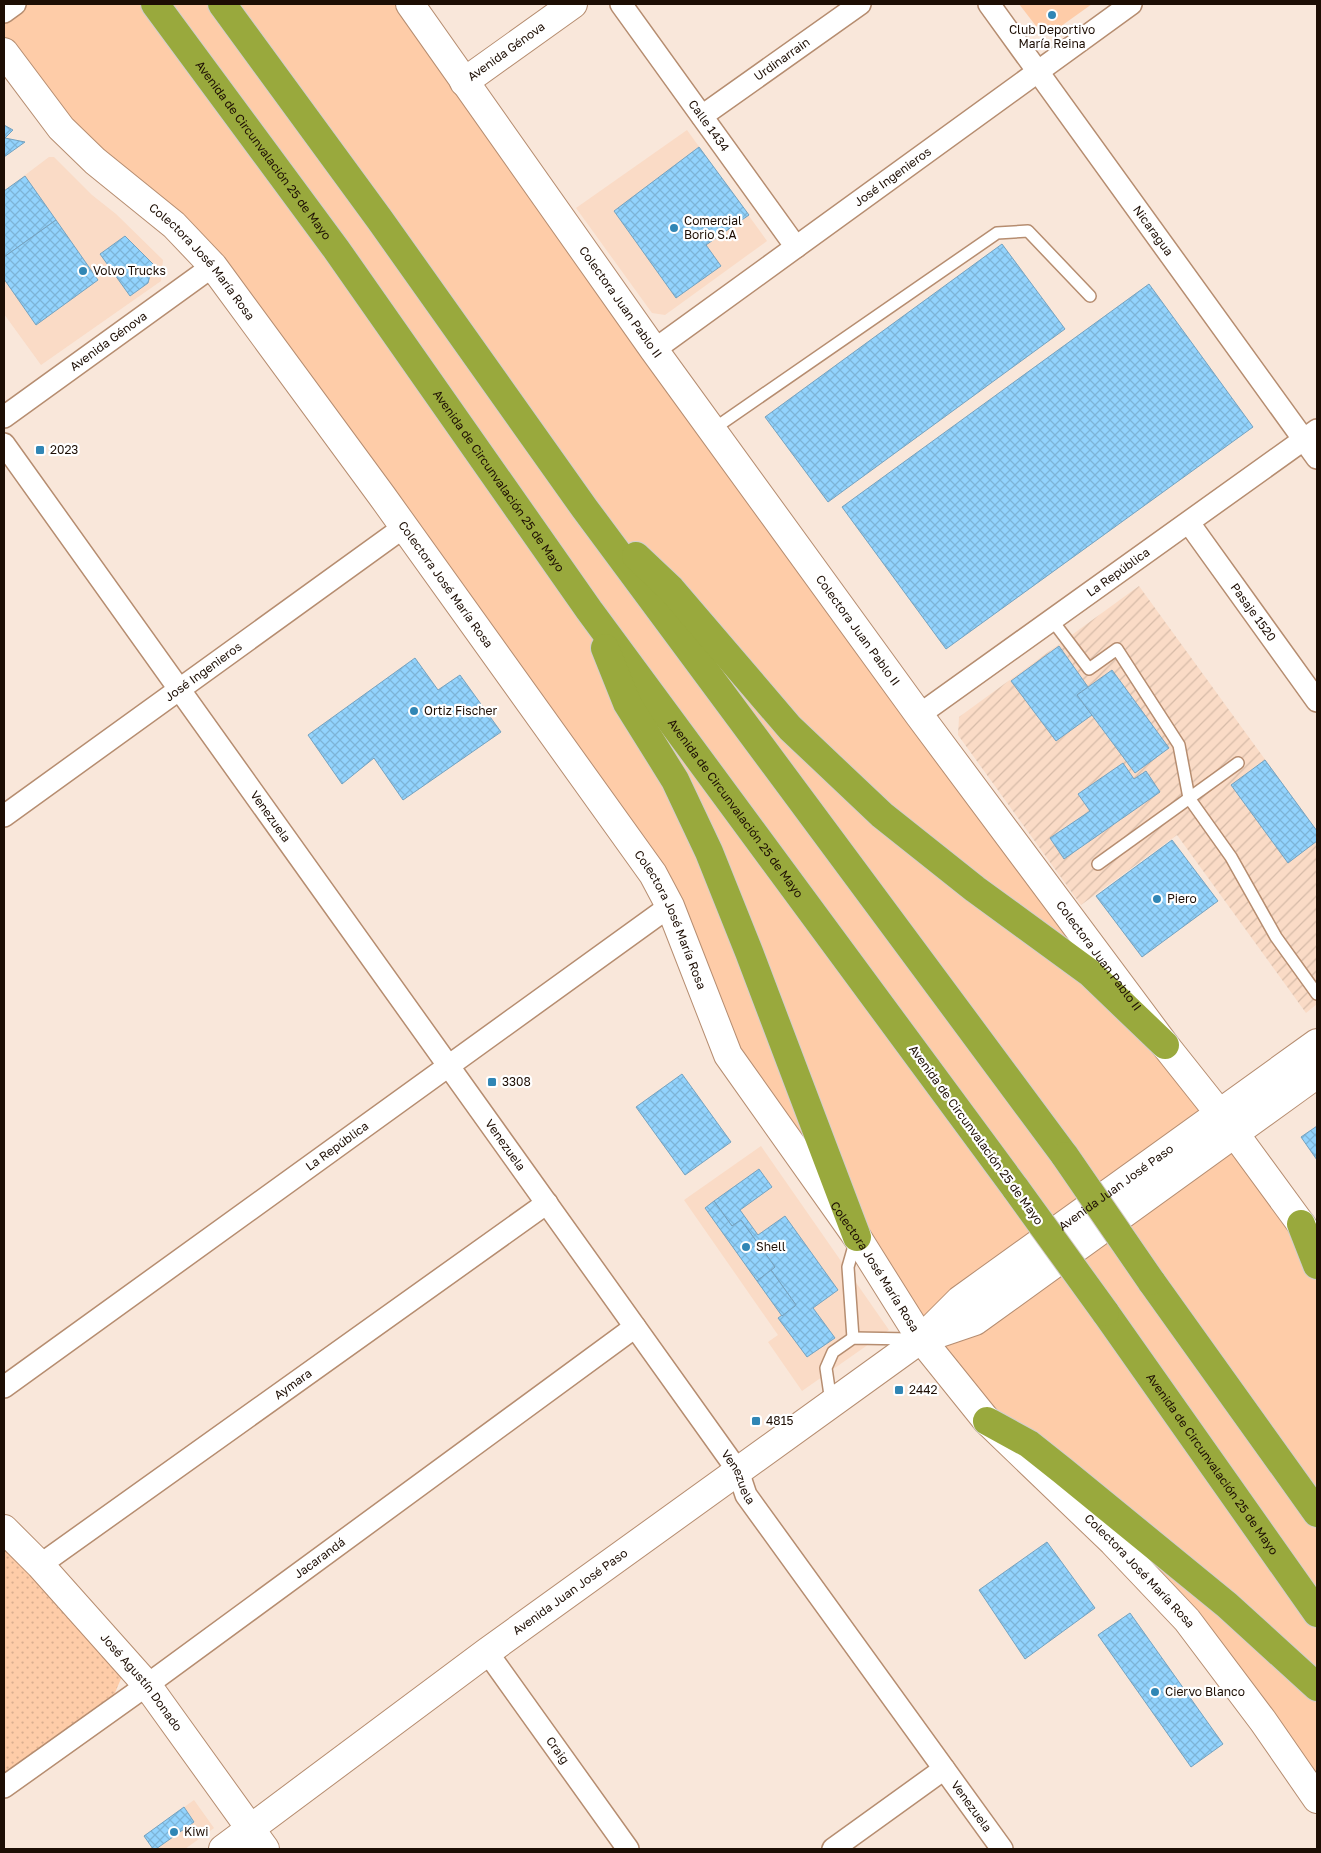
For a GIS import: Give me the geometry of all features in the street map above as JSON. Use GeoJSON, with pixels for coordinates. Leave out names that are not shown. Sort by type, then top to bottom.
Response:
{"type":"FeatureCollection","features":[{"type":"Feature","properties":{"kind":"highway","name":"Avenida de Circunvalación 25 de Mayo"},"geometry":{"type":"LineString","coordinates":[[155,4],[336,249],[589,610],[1105,1312],[1317,1613]]}},
{"type":"Feature","properties":{"kind":"highway"},"geometry":{"type":"LineString","coordinates":[[222,4],[391,236],[585,509],[1065,1156],[1317,1512]]}},
{"type":"Feature","properties":{"kind":"highway"},"geometry":{"type":"LineString","coordinates":[[585,509],[671,589],[790,728],[882,814],[975,890],[1090,973],[1165,1045]]}},
{"type":"Feature","properties":{"kind":"highway"},"geometry":{"type":"LineString","coordinates":[[589,610],[627,703],[675,780],[709,852],[857,1237]]}},
{"type":"Feature","properties":{"kind":"highway"},"geometry":{"type":"LineString","coordinates":[[1301,1224],[1317,1265]]}},
{"type":"Feature","properties":{"kind":"highway"},"geometry":{"type":"LineString","coordinates":[[987,1421],[1036,1450],[1227,1605],[1317,1687]]}},
{"type":"Feature","properties":{"kind":"main road","name":"Colectora Juan Pablo II"},"geometry":{"type":"LineString","coordinates":[[410,4],[654,350],[919,715],[1165,1045],[1227,1123],[1301,1224],[1317,1250]]}},
{"type":"Feature","properties":{"kind":"main road","name":"Avenida Génova"},"geometry":{"type":"LineString","coordinates":[[464,82],[573,4]]}},
{"type":"Feature","properties":{"kind":"main road","name":"Colectora José María Rosa"},"geometry":{"type":"LineString","coordinates":[[4,52],[61,128],[95,161],[174,225],[213,266],[404,527],[653,874],[670,906],[728,1055],[857,1237],[921,1339],[987,1421],[1112,1542],[1186,1620],[1263,1721],[1317,1798]]}},
{"type":"Feature","properties":{"kind":"main road","name":"Avenida Juan José Paso"},"geometry":{"type":"LineString","coordinates":[[223,1849],[258,1840],[487,1652],[921,1339],[975,1321],[1227,1123],[1317,1043]]}},
{"type":"Feature","properties":{"kind":"main road","name":"Avenida Juan José Paso"},"geometry":{"type":"LineString","coordinates":[[1227,1123],[1317,1074]]}},
{"type":"Feature","properties":{"kind":"main road","name":"José Agustín Donado"},"geometry":{"type":"LineString","coordinates":[[4,1529],[40,1565],[147,1685],[258,1840]]}},
{"type":"Feature","properties":{"kind":"street"},"geometry":{"type":"LineString","coordinates":[[4,12],[15,4]]}},
{"type":"Feature","properties":{"kind":"street","name":"Calle 1434"},"geometry":{"type":"LineString","coordinates":[[621,4],[796,247]]}},
{"type":"Feature","properties":{"kind":"street","name":"Urdinarrain"},"geometry":{"type":"LineString","coordinates":[[702,116],[860,4]]}},
{"type":"Feature","properties":{"kind":"street","name":"Nicaragua"},"geometry":{"type":"LineString","coordinates":[[988,4],[1311,435],[1317,458]]}},
{"type":"Feature","properties":{"kind":"street","name":"José Ingenieros"},"geometry":{"type":"LineString","coordinates":[[654,350],[1132,4]]}},
{"type":"Feature","properties":{"kind":"street","name":"Avenida Génova"},"geometry":{"type":"LineString","coordinates":[[4,418],[213,266]]}},
{"type":"Feature","properties":{"kind":"street","name":"La República"},"geometry":{"type":"LineString","coordinates":[[919,715],[1311,435]]}},
{"type":"Feature","properties":{"kind":"street","name":"Venezuela"},"geometry":{"type":"LineString","coordinates":[[4,444],[636,1327],[738,1471],[746,1495],[1002,1849]]}},
{"type":"Feature","properties":{"kind":"street","name":"Pasaje 1520"},"geometry":{"type":"LineString","coordinates":[[1189,523],[1317,701]]}},
{"type":"Feature","properties":{"kind":"street","name":"José Ingenieros"},"geometry":{"type":"LineString","coordinates":[[4,816],[404,527]]}},
{"type":"Feature","properties":{"kind":"street","name":"La República"},"geometry":{"type":"LineString","coordinates":[[4,1387],[670,906]]}},
{"type":"Feature","properties":{"kind":"street","name":"Aymara"},"geometry":{"type":"LineString","coordinates":[[40,1565],[547,1203]]}},
{"type":"Feature","properties":{"kind":"street","name":"Jacarandá"},"geometry":{"type":"LineString","coordinates":[[4,1787],[147,1685],[636,1327]]}},
{"type":"Feature","properties":{"kind":"street","name":"Craig"},"geometry":{"type":"LineString","coordinates":[[487,1652],[628,1849]]}},
{"type":"Feature","properties":{"kind":"street"},"geometry":{"type":"LineString","coordinates":[[833,1849],[944,1769]]}},
{"type":"Feature","properties":{"kind":"lane"},"geometry":{"type":"LineString","coordinates":[[712,430],[997,233],[1028,231],[1090,296]]}},
{"type":"Feature","properties":{"kind":"lane"},"geometry":{"type":"LineString","coordinates":[[1052,620],[1089,669],[1117,650],[1179,745],[1189,798],[1231,858],[1276,937],[1317,994]]}},
{"type":"Feature","properties":{"kind":"lane"},"geometry":{"type":"LineString","coordinates":[[1098,864],[1238,763]]}},
{"type":"Feature","properties":{"kind":"lane"},"geometry":{"type":"LineString","coordinates":[[853,1338],[848,1268],[857,1237]]}},
{"type":"Feature","properties":{"kind":"lane"},"geometry":{"type":"LineString","coordinates":[[832,1403],[826,1368],[833,1352],[853,1338],[921,1339]]}},
{"type":"Feature","properties":{"kind":"shaded area"},"geometry":{"type":"Polygon","coordinates":[[[4,4],[410,4],[1317,1250],[1317,1799],[1263,1721],[987,1421],[728,1055],[670,906],[213,266],[4,52],[4,4]]]}},
{"type":"Feature","properties":{"kind":"shaded area","name":"Club Deportivo María Reina"},"geometry":{"type":"Polygon","coordinates":[[[1019,4],[1092,4],[1057,29],[1036,26],[1019,4]]]}},
{"type":"Feature","properties":{"kind":"shaded area","name":"Comercial Borio S.A"},"geometry":{"type":"Polygon","coordinates":[[[687,130],[767,241],[665,315],[652,313],[576,208],[687,130]]]}},
{"type":"Feature","properties":{"kind":"shaded area","name":"Volvo Trucks"},"geometry":{"type":"Polygon","coordinates":[[[49,157],[54,157],[92,195],[116,214],[163,260],[161,281],[41,365],[4,314],[4,191],[49,157]]]}},
{"type":"Feature","properties":{"kind":"shaded area"},"geometry":{"type":"Polygon","coordinates":[[[1139,586],[1317,831],[1317,1004],[1306,1013],[1177,835],[1081,905],[958,735],[959,717],[1139,586]]]}},
{"type":"Feature","properties":{"kind":"shaded area","name":"Shell"},"geometry":{"type":"Polygon","coordinates":[[[761,1146],[889,1330],[802,1391],[768,1342],[778,1335],[684,1200],[761,1146]]]}},
{"type":"Feature","properties":{"kind":"shaded area"},"geometry":{"type":"Polygon","coordinates":[[[4,1543],[123,1674],[111,1702],[4,1780],[4,1543]]]}},
{"type":"Feature","properties":{"kind":"shaded area"},"geometry":{"type":"Polygon","coordinates":[[[194,1800],[214,1828],[185,1849],[153,1849],[144,1836],[194,1800]]]}},
{"type":"Feature","properties":{"kind":"building"},"geometry":{"type":"Polygon","coordinates":[[[4,125],[13,130],[5,138],[25,142],[4,157],[4,125]]]}},
{"type":"Feature","properties":{"kind":"building"},"geometry":{"type":"Polygon","coordinates":[[[699,147],[749,215],[706,245],[721,266],[676,298],[614,211],[699,147]]]}},
{"type":"Feature","properties":{"kind":"building"},"geometry":{"type":"Polygon","coordinates":[[[25,176],[56,220],[4,257],[4,191],[25,176]]]}},
{"type":"Feature","properties":{"kind":"building"},"geometry":{"type":"Polygon","coordinates":[[[56,220],[98,280],[36,325],[4,279],[4,257],[56,220]]]}},
{"type":"Feature","properties":{"kind":"building"},"geometry":{"type":"Polygon","coordinates":[[[125,236],[153,264],[148,283],[130,296],[100,254],[125,236]]]}},
{"type":"Feature","properties":{"kind":"building"},"geometry":{"type":"Polygon","coordinates":[[[1002,244],[1065,329],[828,502],[765,417],[1002,244]]]}},
{"type":"Feature","properties":{"kind":"building"},"geometry":{"type":"Polygon","coordinates":[[[1149,284],[1253,427],[946,649],[842,507],[1149,284]]]}},
{"type":"Feature","properties":{"kind":"building"},"geometry":{"type":"Polygon","coordinates":[[[1059,646],[1088,687],[1077,695],[1092,715],[1056,741],[1011,681],[1059,646]]]}},
{"type":"Feature","properties":{"kind":"building","name":"Ortiz Fischer"},"geometry":{"type":"Polygon","coordinates":[[[415,658],[438,690],[460,675],[501,732],[403,800],[374,758],[342,784],[308,735],[415,658]]]}},
{"type":"Feature","properties":{"kind":"building"},"geometry":{"type":"Polygon","coordinates":[[[1112,670],[1169,748],[1135,773],[1077,695],[1112,670]]]}},
{"type":"Feature","properties":{"kind":"building"},"geometry":{"type":"Polygon","coordinates":[[[1265,760],[1317,831],[1317,841],[1288,863],[1231,785],[1265,760]]]}},
{"type":"Feature","properties":{"kind":"building"},"geometry":{"type":"Polygon","coordinates":[[[1123,763],[1134,779],[1146,771],[1160,792],[1064,859],[1050,838],[1090,811],[1078,794],[1123,763]]]}},
{"type":"Feature","properties":{"kind":"building","name":"Piero"},"geometry":{"type":"Polygon","coordinates":[[[1172,840],[1218,901],[1142,957],[1096,896],[1172,840]]]}},
{"type":"Feature","properties":{"kind":"building"},"geometry":{"type":"Polygon","coordinates":[[[682,1074],[731,1142],[685,1175],[636,1107],[682,1074]]]}},
{"type":"Feature","properties":{"kind":"building"},"geometry":{"type":"Polygon","coordinates":[[[1317,1126],[1317,1160],[1301,1137],[1317,1126]]]}},
{"type":"Feature","properties":{"kind":"building"},"geometry":{"type":"Polygon","coordinates":[[[759,1169],[772,1187],[740,1210],[758,1235],[785,1216],[838,1290],[813,1308],[835,1338],[807,1357],[778,1318],[796,1305],[771,1270],[775,1267],[741,1220],[732,1226],[714,1201],[759,1169]]]}},
{"type":"Feature","properties":{"kind":"building","name":"Shell"},"geometry":{"type":"Polygon","coordinates":[[[714,1201],[732,1226],[741,1220],[775,1267],[757,1281],[705,1208],[714,1201]]]}},
{"type":"Feature","properties":{"kind":"building","name":"Shell"},"geometry":{"type":"Polygon","coordinates":[[[771,1270],[796,1305],[782,1316],[757,1281],[771,1270]]]}},
{"type":"Feature","properties":{"kind":"building"},"geometry":{"type":"Polygon","coordinates":[[[1047,1542],[1095,1608],[1025,1659],[979,1590],[1047,1542]]]}},
{"type":"Feature","properties":{"kind":"building"},"geometry":{"type":"Polygon","coordinates":[[[1130,1613],[1223,1744],[1191,1767],[1098,1635],[1130,1613]]]}},
{"type":"Feature","properties":{"kind":"building"},"geometry":{"type":"Polygon","coordinates":[[[184,1807],[194,1822],[156,1849],[153,1849],[144,1836],[184,1807]]]}},
{"type":"Feature","properties":{"kind":"place","name":"Club Deportivo María Reina"},"geometry":{"type":"Point","coordinates":[1052,15]}},
{"type":"Feature","properties":{"kind":"place","name":"Comercial Borio S.A"},"geometry":{"type":"Point","coordinates":[674,228]}},
{"type":"Feature","properties":{"kind":"place","name":"Volvo Trucks"},"geometry":{"type":"Point","coordinates":[83,271]}},
{"type":"Feature","properties":{"kind":"place","name":"2023"},"geometry":{"type":"Point","coordinates":[40,450]}},
{"type":"Feature","properties":{"kind":"place","name":"Ortiz Fischer"},"geometry":{"type":"Point","coordinates":[414,711]}},
{"type":"Feature","properties":{"kind":"place","name":"Piero"},"geometry":{"type":"Point","coordinates":[1157,899]}},
{"type":"Feature","properties":{"kind":"place","name":"3308"},"geometry":{"type":"Point","coordinates":[492,1082]}},
{"type":"Feature","properties":{"kind":"place","name":"Shell"},"geometry":{"type":"Point","coordinates":[746,1247]}},
{"type":"Feature","properties":{"kind":"place","name":"2442"},"geometry":{"type":"Point","coordinates":[899,1390]}},
{"type":"Feature","properties":{"kind":"place","name":"4815"},"geometry":{"type":"Point","coordinates":[756,1421]}},
{"type":"Feature","properties":{"kind":"place","name":"Ciervo Blanco"},"geometry":{"type":"Point","coordinates":[1155,1692]}},
{"type":"Feature","properties":{"kind":"place","name":"Kiwi"},"geometry":{"type":"Point","coordinates":[174,1832]}}]}
